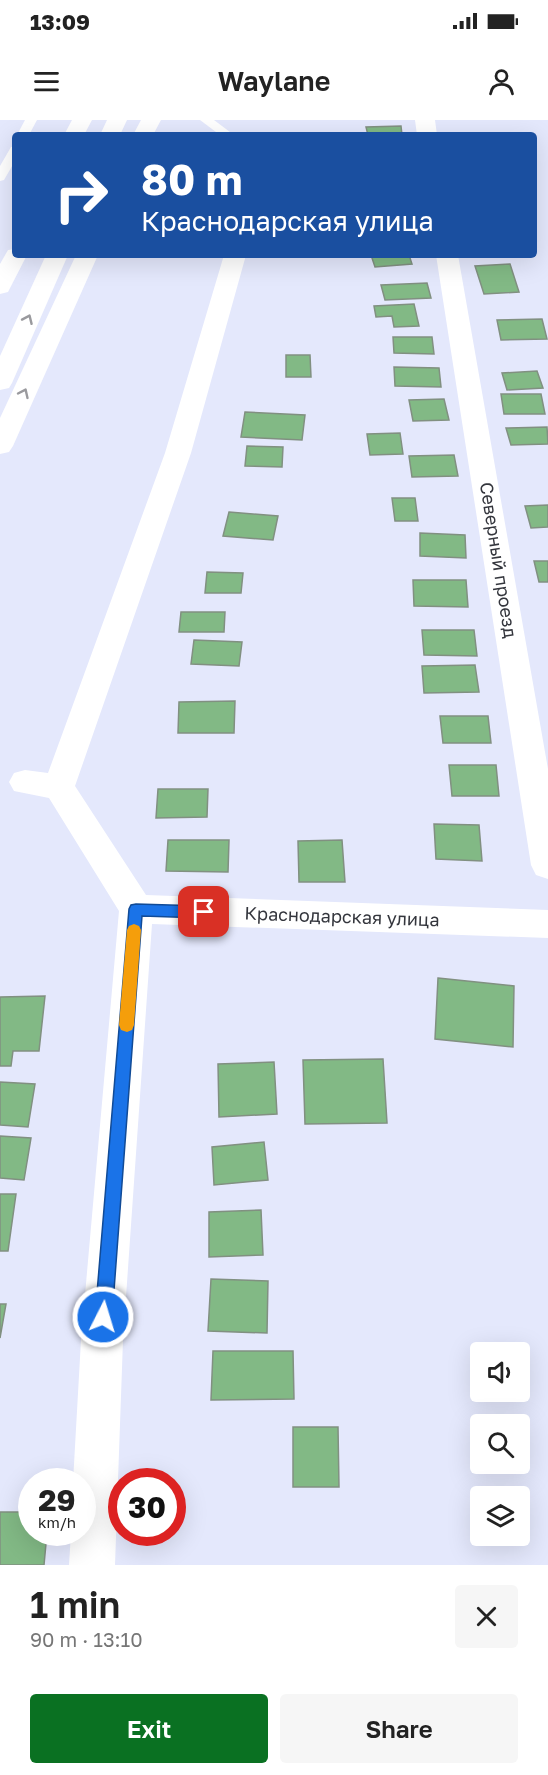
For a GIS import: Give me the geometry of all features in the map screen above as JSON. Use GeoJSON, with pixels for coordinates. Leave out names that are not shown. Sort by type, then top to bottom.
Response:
{"type":"FeatureCollection","features":[{"type":"Feature","properties":{"kind":"main road"},"geometry":{"type":"LineString","coordinates":[[0,287],[14,258]]}},
{"type":"Feature","properties":{"kind":"main road"},"geometry":{"type":"LineString","coordinates":[[0,383],[56,258]]}},
{"type":"Feature","properties":{"kind":"main road"},"geometry":{"type":"LineString","coordinates":[[0,446],[86,258]]}},
{"type":"Feature","properties":{"kind":"main road"},"geometry":{"type":"LineString","coordinates":[[59,787],[178,453],[234,258]]}},
{"type":"Feature","properties":{"kind":"main road","name":"Северный проезд"},"geometry":{"type":"LineString","coordinates":[[447,258],[548,865]]}},
{"type":"Feature","properties":{"kind":"main road"},"geometry":{"type":"LineString","coordinates":[[25,782],[59,787],[136,909],[102,1340],[92,1565]]}},
{"type":"Feature","properties":{"kind":"main road","name":"Краснодарская улица"},"geometry":{"type":"LineString","coordinates":[[136,909],[548,924]]}},
{"type":"Feature","properties":{"kind":"lane"},"geometry":{"type":"LineString","coordinates":[[206,120],[224,132]]}},
{"type":"Feature","properties":{"kind":"lane"},"geometry":{"type":"LineString","coordinates":[[0,177],[12,155]]}},
{"type":"Feature","properties":{"kind":"building"},"geometry":{"type":"Polygon","coordinates":[[[401,126],[402,132],[367,132],[366,127],[401,126]]]}},
{"type":"Feature","properties":{"kind":"building"},"geometry":{"type":"Polygon","coordinates":[[[372,258],[410,258],[412,264],[375,267],[372,258]]]}},
{"type":"Feature","properties":{"kind":"building"},"geometry":{"type":"Polygon","coordinates":[[[510,264],[519,292],[484,294],[475,266],[510,264]]]}},
{"type":"Feature","properties":{"kind":"building"},"geometry":{"type":"Polygon","coordinates":[[[427,283],[431,298],[385,300],[381,285],[427,283]]]}},
{"type":"Feature","properties":{"kind":"building"},"geometry":{"type":"Polygon","coordinates":[[[414,304],[419,326],[394,327],[392,316],[376,317],[374,306],[414,304]]]}},
{"type":"Feature","properties":{"kind":"building"},"geometry":{"type":"Polygon","coordinates":[[[542,319],[547,339],[501,340],[497,320],[542,319]]]}},
{"type":"Feature","properties":{"kind":"building"},"geometry":{"type":"Polygon","coordinates":[[[393,337],[432,337],[434,354],[394,353],[393,337]]]}},
{"type":"Feature","properties":{"kind":"building"},"geometry":{"type":"Polygon","coordinates":[[[286,355],[310,355],[311,377],[286,377],[286,355]]]}},
{"type":"Feature","properties":{"kind":"building"},"geometry":{"type":"Polygon","coordinates":[[[394,367],[439,368],[441,387],[395,386],[394,367]]]}},
{"type":"Feature","properties":{"kind":"building"},"geometry":{"type":"Polygon","coordinates":[[[537,371],[543,388],[507,390],[502,373],[537,371]]]}},
{"type":"Feature","properties":{"kind":"building"},"geometry":{"type":"Polygon","coordinates":[[[501,394],[541,394],[545,414],[504,414],[501,394]]]}},
{"type":"Feature","properties":{"kind":"building"},"geometry":{"type":"Polygon","coordinates":[[[444,399],[449,420],[413,421],[409,400],[444,399]]]}},
{"type":"Feature","properties":{"kind":"building"},"geometry":{"type":"Polygon","coordinates":[[[245,412],[305,415],[302,440],[241,437],[245,412]]]}},
{"type":"Feature","properties":{"kind":"building"},"geometry":{"type":"Polygon","coordinates":[[[547,427],[548,444],[511,445],[506,428],[547,427]]]}},
{"type":"Feature","properties":{"kind":"building"},"geometry":{"type":"Polygon","coordinates":[[[400,433],[403,454],[370,455],[367,434],[400,433]]]}},
{"type":"Feature","properties":{"kind":"building"},"geometry":{"type":"Polygon","coordinates":[[[247,446],[283,447],[282,467],[245,466],[247,446]]]}},
{"type":"Feature","properties":{"kind":"building"},"geometry":{"type":"Polygon","coordinates":[[[454,455],[458,476],[412,477],[409,456],[454,455]]]}},
{"type":"Feature","properties":{"kind":"building"},"geometry":{"type":"Polygon","coordinates":[[[392,498],[415,498],[418,521],[395,521],[392,498]]]}},
{"type":"Feature","properties":{"kind":"building"},"geometry":{"type":"Polygon","coordinates":[[[548,505],[548,527],[531,528],[525,506],[548,505]]]}},
{"type":"Feature","properties":{"kind":"building"},"geometry":{"type":"Polygon","coordinates":[[[229,512],[278,516],[273,540],[223,536],[229,512]]]}},
{"type":"Feature","properties":{"kind":"building"},"geometry":{"type":"Polygon","coordinates":[[[420,533],[465,535],[466,558],[420,556],[420,533]]]}},
{"type":"Feature","properties":{"kind":"building"},"geometry":{"type":"Polygon","coordinates":[[[534,561],[548,561],[548,582],[539,582],[534,561]]]}},
{"type":"Feature","properties":{"kind":"building"},"geometry":{"type":"Polygon","coordinates":[[[207,572],[243,573],[241,593],[205,593],[207,572]]]}},
{"type":"Feature","properties":{"kind":"building"},"geometry":{"type":"Polygon","coordinates":[[[413,580],[466,580],[468,607],[414,606],[413,580]]]}},
{"type":"Feature","properties":{"kind":"building"},"geometry":{"type":"Polygon","coordinates":[[[181,612],[225,612],[224,632],[179,632],[181,612]]]}},
{"type":"Feature","properties":{"kind":"building"},"geometry":{"type":"Polygon","coordinates":[[[422,630],[474,630],[477,656],[424,655],[422,630]]]}},
{"type":"Feature","properties":{"kind":"building"},"geometry":{"type":"Polygon","coordinates":[[[194,640],[242,642],[239,666],[191,664],[194,640]]]}},
{"type":"Feature","properties":{"kind":"building"},"geometry":{"type":"Polygon","coordinates":[[[475,665],[479,692],[424,693],[422,666],[475,665]]]}},
{"type":"Feature","properties":{"kind":"building"},"geometry":{"type":"Polygon","coordinates":[[[235,701],[234,733],[178,733],[179,702],[235,701]]]}},
{"type":"Feature","properties":{"kind":"building"},"geometry":{"type":"Polygon","coordinates":[[[440,716],[488,716],[491,743],[443,743],[440,716]]]}},
{"type":"Feature","properties":{"kind":"building"},"geometry":{"type":"Polygon","coordinates":[[[449,765],[496,765],[499,796],[452,796],[449,765]]]}},
{"type":"Feature","properties":{"kind":"building"},"geometry":{"type":"Polygon","coordinates":[[[158,789],[208,789],[207,817],[156,818],[158,789]]]}},
{"type":"Feature","properties":{"kind":"building"},"geometry":{"type":"Polygon","coordinates":[[[434,824],[479,825],[482,861],[436,859],[434,824]]]}},
{"type":"Feature","properties":{"kind":"building"},"geometry":{"type":"Polygon","coordinates":[[[168,840],[229,840],[228,872],[166,871],[168,840]]]}},
{"type":"Feature","properties":{"kind":"building"},"geometry":{"type":"Polygon","coordinates":[[[342,840],[345,882],[299,882],[298,841],[342,840]]]}},
{"type":"Feature","properties":{"kind":"building"},"geometry":{"type":"Polygon","coordinates":[[[438,978],[514,986],[513,1047],[435,1039],[438,978]]]}},
{"type":"Feature","properties":{"kind":"building"},"geometry":{"type":"Polygon","coordinates":[[[45,996],[39,1051],[13,1051],[11,1066],[0,1066],[0,997],[45,996]]]}},
{"type":"Feature","properties":{"kind":"building"},"geometry":{"type":"Polygon","coordinates":[[[383,1059],[387,1123],[305,1124],[303,1060],[383,1059]]]}},
{"type":"Feature","properties":{"kind":"building"},"geometry":{"type":"Polygon","coordinates":[[[274,1062],[277,1114],[219,1117],[218,1064],[274,1062]]]}},
{"type":"Feature","properties":{"kind":"building"},"geometry":{"type":"Polygon","coordinates":[[[0,1082],[35,1084],[28,1127],[0,1125],[0,1082]]]}},
{"type":"Feature","properties":{"kind":"building"},"geometry":{"type":"Polygon","coordinates":[[[0,1136],[31,1138],[24,1180],[0,1178],[0,1136]]]}},
{"type":"Feature","properties":{"kind":"building"},"geometry":{"type":"Polygon","coordinates":[[[264,1142],[268,1180],[214,1185],[212,1147],[264,1142]]]}},
{"type":"Feature","properties":{"kind":"building"},"geometry":{"type":"Polygon","coordinates":[[[0,1194],[16,1194],[8,1251],[0,1251],[0,1194]]]}},
{"type":"Feature","properties":{"kind":"building"},"geometry":{"type":"Polygon","coordinates":[[[261,1210],[263,1255],[209,1257],[209,1212],[261,1210]]]}},
{"type":"Feature","properties":{"kind":"building"},"geometry":{"type":"Polygon","coordinates":[[[211,1279],[268,1281],[267,1333],[208,1331],[211,1279]]]}},
{"type":"Feature","properties":{"kind":"building"},"geometry":{"type":"Polygon","coordinates":[[[0,1304],[6,1304],[0,1338],[0,1304]]]}},
{"type":"Feature","properties":{"kind":"building"},"geometry":{"type":"Polygon","coordinates":[[[213,1351],[293,1351],[294,1399],[211,1400],[213,1351]]]}},
{"type":"Feature","properties":{"kind":"building"},"geometry":{"type":"Polygon","coordinates":[[[293,1427],[338,1427],[339,1487],[293,1487],[293,1427]]]}},
{"type":"Feature","properties":{"kind":"building"},"geometry":{"type":"Polygon","coordinates":[[[0,1512],[18,1512],[18,1546],[46,1546],[44,1565],[0,1565],[0,1512]]]}},
{"type":"Feature","properties":{"kind":"slow traffic"},"geometry":{"type":"LineString","coordinates":[[127,1025],[134,930]]}},
{"type":"Feature","properties":{"kind":"route"},"geometry":{"type":"LineString","coordinates":[[103,1317],[136,909],[204,912]]}}]}
